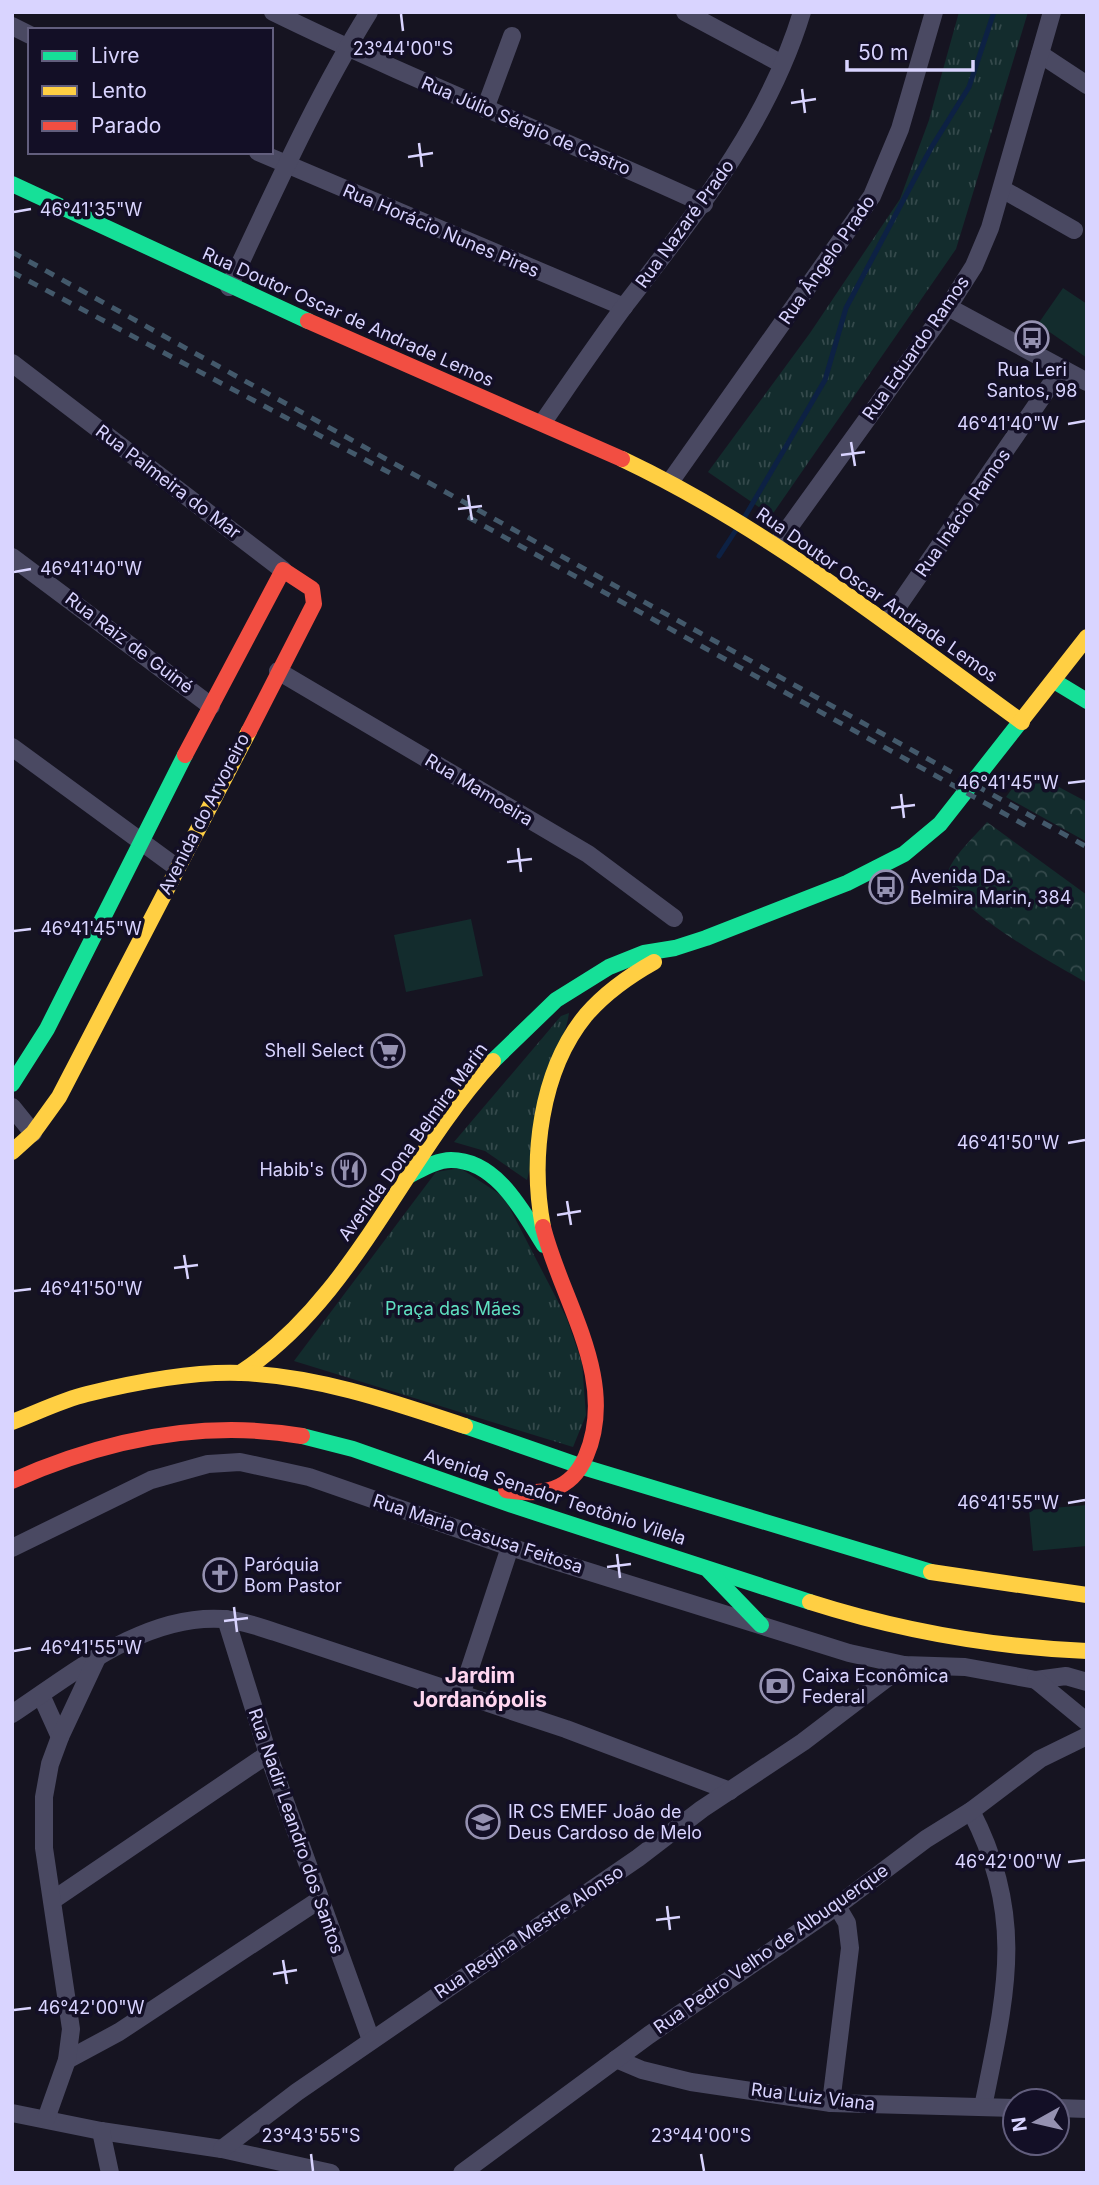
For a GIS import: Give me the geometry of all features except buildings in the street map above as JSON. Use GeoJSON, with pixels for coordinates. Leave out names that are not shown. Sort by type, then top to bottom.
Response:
{"type":"FeatureCollection","features":[{"type":"Feature","properties":{"kind":"main road","name":"Rua Doutor Oscar de Andrade Lemos"},"geometry":{"type":"LineString","coordinates":[[12,184],[229,287],[543,422],[670,482]]}},
{"type":"Feature","properties":{"kind":"main road","name":"Rua Doutor Oscar Andrade Lemos"},"geometry":{"type":"LineString","coordinates":[[670,482],[777,544],[1022,722]]}},
{"type":"Feature","properties":{"kind":"main road","name":"Rua Palmeira do Mar"},"geometry":{"type":"LineString","coordinates":[[283,570],[312,589],[314,604]]}},
{"type":"Feature","properties":{"kind":"main road"},"geometry":{"type":"LineString","coordinates":[[12,1084],[47,1029],[139,842],[283,570]]}},
{"type":"Feature","properties":{"kind":"main road","name":"Avenida do Arvoreiro"},"geometry":{"type":"LineString","coordinates":[[12,1152],[33,1133],[59,1097],[314,604]]}},
{"type":"Feature","properties":{"kind":"main road","name":"Avenida Dona Belmira Marin"},"geometry":{"type":"LineString","coordinates":[[240,1373],[256,1364],[293,1329],[355,1257],[486,1068],[553,1002],[581,981],[640,954],[677,948],[846,885],[891,864],[940,824],[1087,637]]}},
{"type":"Feature","properties":{"kind":"main road"},"geometry":{"type":"LineString","coordinates":[[1054,681],[1087,701]]}},
{"type":"Feature","properties":{"kind":"main road","name":"Avenida Dona Belmira Marin"},"geometry":{"type":"LineString","coordinates":[[583,1467],[594,1410],[593,1377],[547,1249],[538,1153],[548,1098],[562,1054],[584,1019],[614,988],[677,948]]}},
{"type":"Feature","properties":{"kind":"main road"},"geometry":{"type":"LineString","coordinates":[[410,1175],[453,1160],[477,1165],[500,1185],[547,1249]]}},
{"type":"Feature","properties":{"kind":"main road","name":"Avenida Senador Teotônio Vilela"},"geometry":{"type":"LineString","coordinates":[[12,1422],[85,1394],[116,1387],[240,1373],[346,1388],[416,1409],[583,1467],[923,1571],[1087,1595]]}},
{"type":"Feature","properties":{"kind":"main road","name":"Avenida Senador Teotônio Vilela"},"geometry":{"type":"LineString","coordinates":[[12,1481],[88,1451],[160,1434],[217,1429],[275,1432],[318,1440],[880,1622],[944,1636],[1087,1651]]}},
{"type":"Feature","properties":{"kind":"main road"},"geometry":{"type":"LineString","coordinates":[[412,1470],[449,1472],[509,1491],[539,1496],[562,1489],[583,1467]]}},
{"type":"Feature","properties":{"kind":"main road"},"geometry":{"type":"LineString","coordinates":[[705,1567],[761,1625]]}},
{"type":"Feature","properties":{"kind":"street","name":"Rua Júlio Sérgio de Castro"},"geometry":{"type":"LineString","coordinates":[[273,12],[347,48],[704,204]]}},
{"type":"Feature","properties":{"kind":"street"},"geometry":{"type":"LineString","coordinates":[[229,287],[286,166],[347,48],[369,12]]}},
{"type":"Feature","properties":{"kind":"street"},"geometry":{"type":"LineString","coordinates":[[685,12],[782,64]]}},
{"type":"Feature","properties":{"kind":"street","name":"Rua Nazaré Prado"},"geometry":{"type":"LineString","coordinates":[[543,422],[624,307],[704,204],[756,122],[802,12]]}},
{"type":"Feature","properties":{"kind":"street","name":"Rua Ângelo Prado"},"geometry":{"type":"LineString","coordinates":[[670,482],[872,196],[900,129],[934,12]]}},
{"type":"Feature","properties":{"kind":"street","name":"Rua Eduardo Ramos"},"geometry":{"type":"LineString","coordinates":[[777,544],[948,307],[985,241],[1052,12]]}},
{"type":"Feature","properties":{"kind":"street"},"geometry":{"type":"LineString","coordinates":[[12,26],[28,34]]}},
{"type":"Feature","properties":{"kind":"street"},"geometry":{"type":"LineString","coordinates":[[485,109],[512,36]]}},
{"type":"Feature","properties":{"kind":"street"},"geometry":{"type":"LineString","coordinates":[[1040,54],[1087,85]]}},
{"type":"Feature","properties":{"kind":"street","name":"Rua Horácio Nunes Pires"},"geometry":{"type":"LineString","coordinates":[[262,154],[624,307]]}},
{"type":"Feature","properties":{"kind":"street"},"geometry":{"type":"LineString","coordinates":[[1002,189],[1074,229]]}},
{"type":"Feature","properties":{"kind":"street"},"geometry":{"type":"LineString","coordinates":[[948,307],[1087,382]]}},
{"type":"Feature","properties":{"kind":"street","name":"Rua Palmeira do Mar"},"geometry":{"type":"LineString","coordinates":[[12,363],[283,570]]}},
{"type":"Feature","properties":{"kind":"street","name":"Rua Inácio Ramos"},"geometry":{"type":"LineString","coordinates":[[887,622],[1062,369]]}},
{"type":"Feature","properties":{"kind":"street","name":"Rua Raiz de Guiné"},"geometry":{"type":"LineString","coordinates":[[12,556],[211,706]]}},
{"type":"Feature","properties":{"kind":"street","name":"Rua Mamoeira"},"geometry":{"type":"LineString","coordinates":[[278,671],[587,854],[674,918]]}},
{"type":"Feature","properties":{"kind":"street"},"geometry":{"type":"LineString","coordinates":[[13,750],[176,867]]}},
{"type":"Feature","properties":{"kind":"street"},"geometry":{"type":"LineString","coordinates":[[12,1107],[33,1133]]}},
{"type":"Feature","properties":{"kind":"street","name":"Rua Maria Casusa Feitosa"},"geometry":{"type":"LineString","coordinates":[[12,1548],[151,1480],[198,1466],[240,1462],[309,1477],[510,1547],[849,1653],[904,1665],[965,1667],[1036,1681],[1066,1676],[1087,1682]]}},
{"type":"Feature","properties":{"kind":"street"},"geometry":{"type":"LineString","coordinates":[[461,1695],[510,1547]]}},
{"type":"Feature","properties":{"kind":"street"},"geometry":{"type":"LineString","coordinates":[[12,1714],[128,1640],[163,1628],[226,1619],[275,1632],[461,1695],[666,1765],[730,1791]]}},
{"type":"Feature","properties":{"kind":"street","name":"Rua Nadir Leandro dos Santos"},"geometry":{"type":"LineString","coordinates":[[226,1619],[268,1754],[371,2040]]}},
{"type":"Feature","properties":{"kind":"street"},"geometry":{"type":"LineString","coordinates":[[46,2119],[67,2060],[71,2029],[42,1821],[50,1764],[97,1658]]}},
{"type":"Feature","properties":{"kind":"street","name":"Rua Regina Mestre Alonso"},"geometry":{"type":"LineString","coordinates":[[222,2149],[371,2040],[803,1742],[904,1665]]}},
{"type":"Feature","properties":{"kind":"street","name":"Rua Maria Casusa Feitosa"},"geometry":{"type":"LineString","coordinates":[[1036,1681],[1087,1722]]}},
{"type":"Feature","properties":{"kind":"street"},"geometry":{"type":"LineString","coordinates":[[41,1695],[60,1737]]}},
{"type":"Feature","properties":{"kind":"street","name":"Rua Pedro Velho de Albuquerque"},"geometry":{"type":"LineString","coordinates":[[462,2173],[616,2059],[837,1906],[1040,1759],[1087,1736]]}},
{"type":"Feature","properties":{"kind":"street"},"geometry":{"type":"LineString","coordinates":[[53,1900],[268,1754]]}},
{"type":"Feature","properties":{"kind":"street"},"geometry":{"type":"LineString","coordinates":[[971,1811],[995,1865],[1007,1944],[1007,1988],[983,2108]]}},
{"type":"Feature","properties":{"kind":"street"},"geometry":{"type":"LineString","coordinates":[[67,2060],[119,2032],[319,1900]]}},
{"type":"Feature","properties":{"kind":"street"},"geometry":{"type":"LineString","coordinates":[[831,2103],[850,1948],[847,1923],[837,1906]]}},
{"type":"Feature","properties":{"kind":"street","name":"Rua Luiz Viana"},"geometry":{"type":"LineString","coordinates":[[616,2059],[642,2070],[691,2082],[831,2103],[1001,2108]]}},
{"type":"Feature","properties":{"kind":"street"},"geometry":{"type":"LineString","coordinates":[[12,2113],[101,2131],[222,2149],[331,2173]]}},
{"type":"Feature","properties":{"kind":"street"},"geometry":{"type":"LineString","coordinates":[[101,2131],[110,2173]]}},
{"type":"Feature","properties":{"kind":"green space"},"geometry":{"type":"Polygon","coordinates":[[[959,12],[1028,12],[956,249],[774,512],[769,514],[708,472],[810,333],[900,199],[929,120],[959,12]]]}},
{"type":"Feature","properties":{"kind":"green space"},"geometry":{"type":"Polygon","coordinates":[[[1063,288],[1087,304],[1087,358],[1038,324],[1063,288]]]}},
{"type":"Feature","properties":{"kind":"green space"},"geometry":{"type":"Polygon","coordinates":[[[1022,775],[1040,777],[1087,802],[1087,842],[1006,797],[1022,775]]]}},
{"type":"Feature","properties":{"kind":"green space"},"geometry":{"type":"Polygon","coordinates":[[[987,822],[1087,895],[1087,983],[980,916],[950,883],[949,869],[952,863],[987,822]]]}},
{"type":"Feature","properties":{"kind":"green space"},"geometry":{"type":"Polygon","coordinates":[[[471,919],[483,976],[406,992],[394,935],[471,919]]]}},
{"type":"Feature","properties":{"kind":"green space"},"geometry":{"type":"Polygon","coordinates":[[[569,1013],[527,1180],[485,1151],[454,1142],[561,1016],[569,1013]]]}},
{"type":"Feature","properties":{"kind":"green space","name":"Praça das Mães"},"geometry":{"type":"Polygon","coordinates":[[[460,1168],[504,1197],[567,1319],[582,1363],[586,1415],[573,1447],[294,1361],[436,1172],[460,1168]]]}},
{"type":"Feature","properties":{"kind":"green space"},"geometry":{"type":"Polygon","coordinates":[[[1087,1505],[1087,1546],[1033,1551],[1029,1510],[1087,1505]]]}},
{"type":"Feature","properties":{"kind":"waterway"},"geometry":{"type":"LineString","coordinates":[[744,518],[825,380],[846,308],[931,148],[969,87],[994,12]]}},
{"type":"Feature","properties":{"kind":"waterway"},"geometry":{"type":"LineString","coordinates":[[719,556],[736,530]]}},
{"type":"Feature","properties":{"kind":"railway"},"geometry":{"type":"LineString","coordinates":[[12,252],[1087,847]]}},
{"type":"Feature","properties":{"kind":"railway"},"geometry":{"type":"LineString","coordinates":[[12,272],[392,474]]}},
{"type":"Feature","properties":{"kind":"railway"},"geometry":{"type":"LineString","coordinates":[[468,517],[1032,829]]}},
{"type":"Feature","properties":{"kind":"traffic: fast"},"geometry":{"type":"LineString","coordinates":[[12,184],[308,321]]}},
{"type":"Feature","properties":{"kind":"traffic: fast"},"geometry":{"type":"LineString","coordinates":[[1054,681],[1087,701]]}},
{"type":"Feature","properties":{"kind":"traffic: fast"},"geometry":{"type":"LineString","coordinates":[[493,1061],[556,1000],[609,967],[644,953],[675,948],[706,938],[847,883],[904,854],[940,824],[1021,721]]}},
{"type":"Feature","properties":{"kind":"traffic: fast"},"geometry":{"type":"LineString","coordinates":[[12,1084],[47,1029],[185,755]]}},
{"type":"Feature","properties":{"kind":"traffic: fast"},"geometry":{"type":"LineString","coordinates":[[410,1175],[446,1160],[467,1162],[482,1169],[507,1190],[544,1245]]}},
{"type":"Feature","properties":{"kind":"traffic: fast"},"geometry":{"type":"LineString","coordinates":[[465,1426],[583,1467],[931,1572]]}},
{"type":"Feature","properties":{"kind":"traffic: fast"},"geometry":{"type":"LineString","coordinates":[[302,1436],[353,1449],[512,1505],[810,1602]]}},
{"type":"Feature","properties":{"kind":"traffic: fast"},"geometry":{"type":"LineString","coordinates":[[709,1571],[761,1625]]}},
{"type":"Feature","properties":{"kind":"traffic: slow"},"geometry":{"type":"LineString","coordinates":[[622,459],[676,486],[778,548],[828,581],[1022,722]]}},
{"type":"Feature","properties":{"kind":"traffic: slow"},"geometry":{"type":"LineString","coordinates":[[1021,721],[1087,637]]}},
{"type":"Feature","properties":{"kind":"traffic: slow"},"geometry":{"type":"LineString","coordinates":[[12,1152],[33,1133],[59,1097],[249,731]]}},
{"type":"Feature","properties":{"kind":"traffic: slow"},"geometry":{"type":"LineString","coordinates":[[543,1227],[539,1201],[539,1145],[542,1116],[558,1062],[570,1037],[593,1007],[654,962]]}},
{"type":"Feature","properties":{"kind":"traffic: slow"},"geometry":{"type":"LineString","coordinates":[[240,1373],[280,1343],[315,1307],[376,1226],[461,1099],[493,1061]]}},
{"type":"Feature","properties":{"kind":"traffic: slow"},"geometry":{"type":"LineString","coordinates":[[12,1422],[59,1403],[125,1385],[183,1376],[241,1373],[327,1385],[383,1399],[465,1426]]}},
{"type":"Feature","properties":{"kind":"traffic: slow"},"geometry":{"type":"LineString","coordinates":[[931,1572],[1087,1595]]}},
{"type":"Feature","properties":{"kind":"traffic: slow"},"geometry":{"type":"LineString","coordinates":[[810,1602],[947,1636],[1016,1646],[1087,1651]]}},
{"type":"Feature","properties":{"kind":"traffic: jam"},"geometry":{"type":"LineString","coordinates":[[308,321],[622,459]]}},
{"type":"Feature","properties":{"kind":"traffic: jam"},"geometry":{"type":"LineString","coordinates":[[185,755],[283,570],[312,589],[314,604],[249,731]]}},
{"type":"Feature","properties":{"kind":"traffic: jam"},"geometry":{"type":"LineString","coordinates":[[506,1490],[543,1491],[563,1484],[580,1468],[594,1427],[596,1398],[592,1369],[543,1227]]}},
{"type":"Feature","properties":{"kind":"traffic: jam"},"geometry":{"type":"LineString","coordinates":[[12,1481],[82,1454],[154,1437],[227,1430],[302,1436]]}},
{"type":"Feature","properties":{"kind":"place","name":"Rua Leri Santos, 98"},"geometry":{"type":"Point","coordinates":[1032,338]}},
{"type":"Feature","properties":{"kind":"place","name":"Avenida Da. Belmira Marin, 384"},"geometry":{"type":"Point","coordinates":[886,887]}},
{"type":"Feature","properties":{"kind":"place","name":"Shell Select"},"geometry":{"type":"Point","coordinates":[388,1051]}},
{"type":"Feature","properties":{"kind":"place","name":"Habib's"},"geometry":{"type":"Point","coordinates":[349,1170]}},
{"type":"Feature","properties":{"kind":"place","name":"Paróquia Bom Pastor"},"geometry":{"type":"Point","coordinates":[220,1575]}},
{"type":"Feature","properties":{"kind":"place","name":"Caixa Econômica Federal"},"geometry":{"type":"Point","coordinates":[777,1686]}},
{"type":"Feature","properties":{"kind":"place","name":"IR CS EMEF João de Deus Cardoso de Melo"},"geometry":{"type":"Point","coordinates":[483,1822]}},
{"type":"Feature","properties":{"kind":"district","name":"Jardim Jordanópolis"},"geometry":{"type":"Point","coordinates":[480,1688]}}]}
